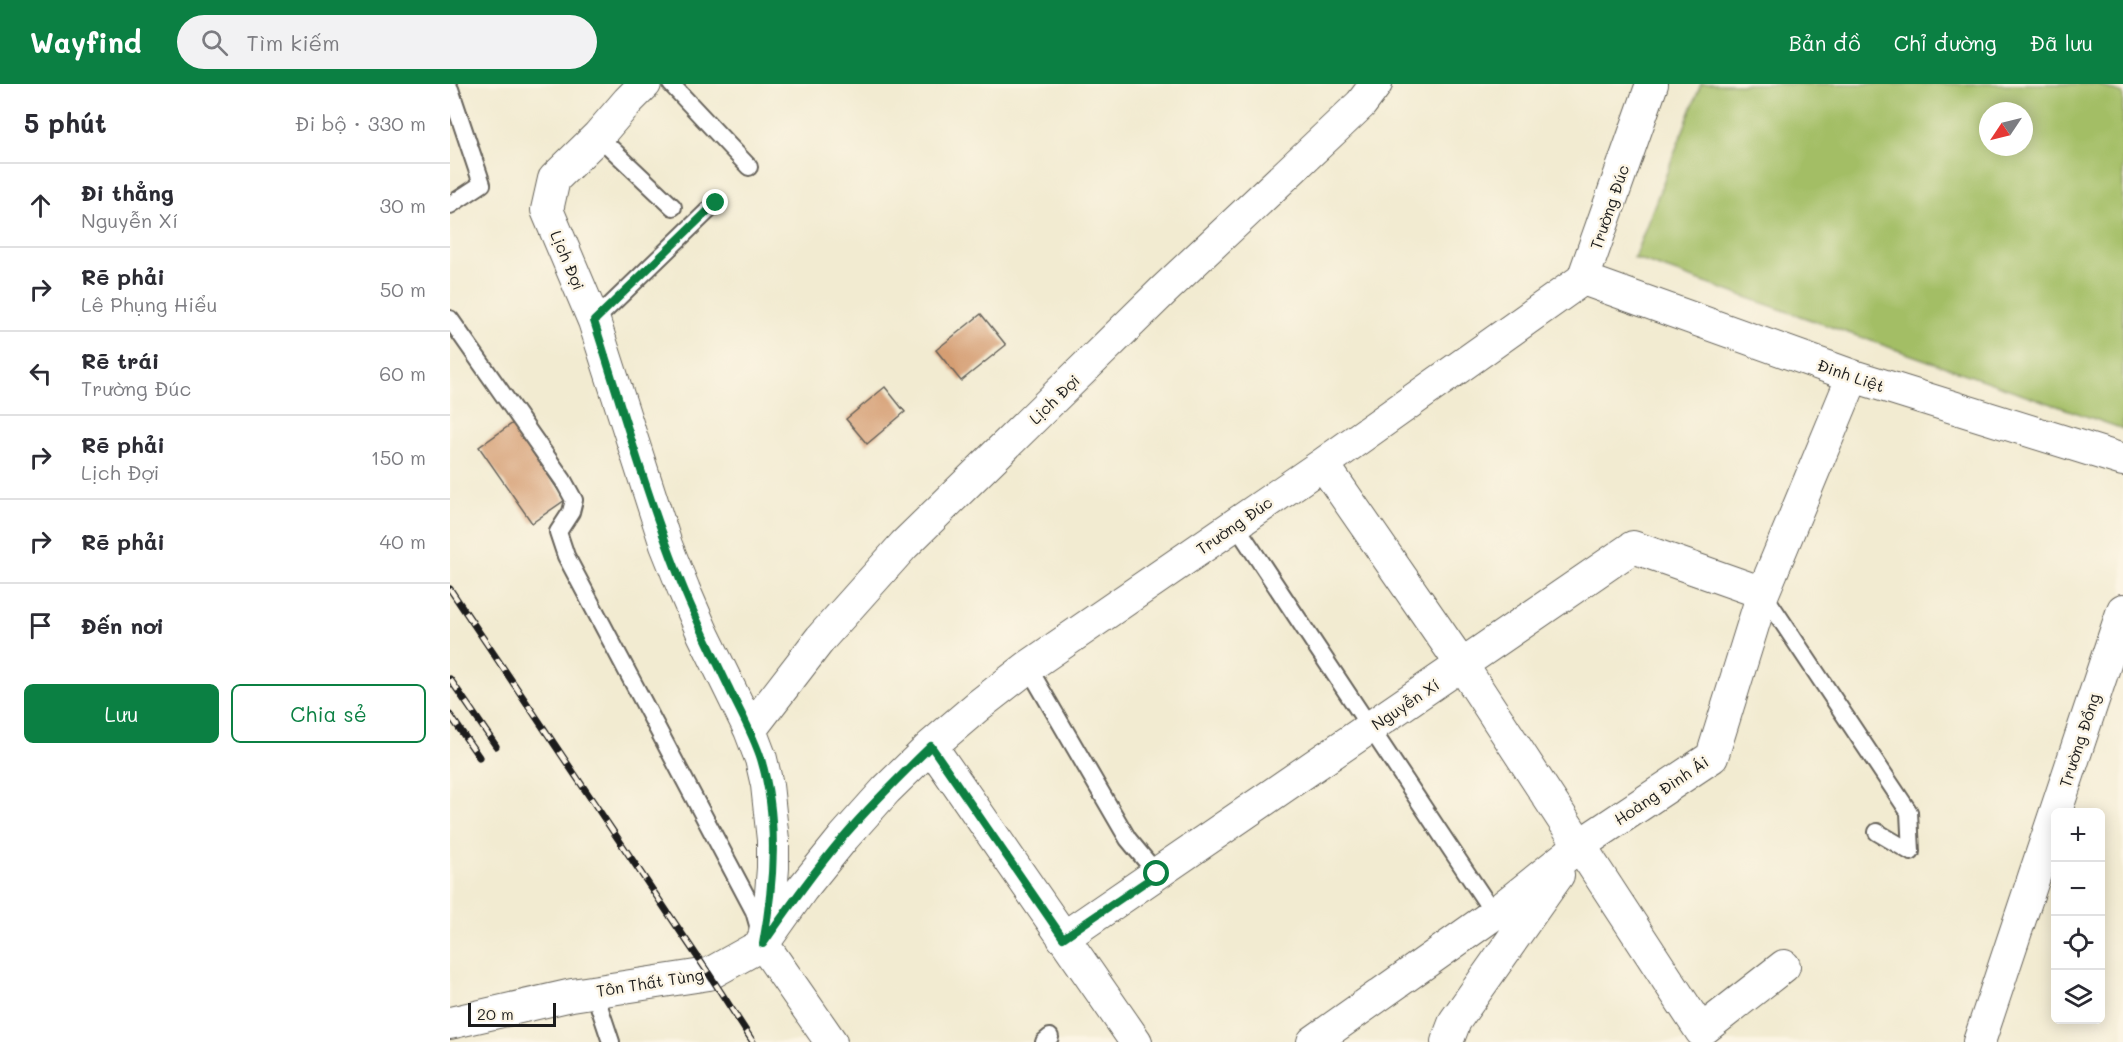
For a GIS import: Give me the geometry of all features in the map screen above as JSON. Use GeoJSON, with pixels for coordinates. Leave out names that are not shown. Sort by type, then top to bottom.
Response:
{"type":"FeatureCollection","features":[{"type":"Feature","properties":{"kind":"street","name":"Lịch Đợi"},"geometry":{"type":"LineString","coordinates":[[750,730],[821,638],[904,545],[1164,290],[1361,104],[1376,84]]}},
{"type":"Feature","properties":{"kind":"street","name":"Trường Đúc"},"geometry":{"type":"LineString","coordinates":[[763,944],[802,889],[886,790],[931,746],[979,705],[1028,667],[1323,464],[1583,279],[1652,84]]}},
{"type":"Feature","properties":{"kind":"street","name":"Lịch Đợi"},"geometry":{"type":"LineString","coordinates":[[629,90],[598,136],[554,179],[547,210],[594,321],[677,572],[703,634],[750,730],[761,759],[767,785],[773,840],[770,906],[763,944]]}},
{"type":"Feature","properties":{"kind":"street","name":"Đinh Liệt"},"geometry":{"type":"LineString","coordinates":[[1583,279],[1853,376],[2123,460]]}},
{"type":"Feature","properties":{"kind":"street","name":"Hoàng Đình Ái"},"geometry":{"type":"LineString","coordinates":[[1313,1042],[1494,914],[1580,845],[1712,757],[1763,593],[1853,376]]}},
{"type":"Feature","properties":{"kind":"street"},"geometry":{"type":"LineString","coordinates":[[1323,464],[1462,665],[1701,1031],[1784,966]]}},
{"type":"Feature","properties":{"kind":"street","name":"Nguyễn Xí"},"geometry":{"type":"LineString","coordinates":[[1063,938],[1633,547],[1763,593]]}},
{"type":"Feature","properties":{"kind":"street","name":"Trường Đồng"},"geometry":{"type":"LineString","coordinates":[[1979,1042],[2123,610]]}},
{"type":"Feature","properties":{"kind":"street"},"geometry":{"type":"LineString","coordinates":[[931,746],[1136,1042]]}},
{"type":"Feature","properties":{"kind":"street"},"geometry":{"type":"LineString","coordinates":[[1447,1042],[1455,1021],[1580,845]]}},
{"type":"Feature","properties":{"kind":"street"},"geometry":{"type":"LineString","coordinates":[[763,944],[831,1042]]}},
{"type":"Feature","properties":{"kind":"street","name":"Tôn Thất Tùng"},"geometry":{"type":"LineString","coordinates":[[450,1023],[594,991],[709,974],[763,944]]}},
{"type":"Feature","properties":{"kind":"lane"},"geometry":{"type":"LineString","coordinates":[[671,84],[749,167]]}},
{"type":"Feature","properties":{"kind":"lane"},"geometry":{"type":"LineString","coordinates":[[450,89],[482,184],[450,205]]}},
{"type":"Feature","properties":{"kind":"lane"},"geometry":{"type":"LineString","coordinates":[[598,136],[673,207]]}},
{"type":"Feature","properties":{"kind":"lane"},"geometry":{"type":"LineString","coordinates":[[594,321],[716,203]]}},
{"type":"Feature","properties":{"kind":"lane"},"geometry":{"type":"LineString","coordinates":[[450,319],[563,480],[574,500],[571,512],[558,532],[566,555],[754,911],[763,944]]}},
{"type":"Feature","properties":{"kind":"lane"},"geometry":{"type":"LineString","coordinates":[[1235,524],[1494,914]]}},
{"type":"Feature","properties":{"kind":"lane"},"geometry":{"type":"LineString","coordinates":[[1763,593],[1909,812],[1911,852],[1877,832]]}},
{"type":"Feature","properties":{"kind":"lane"},"geometry":{"type":"LineString","coordinates":[[1028,667],[1128,839],[1157,874]]}},
{"type":"Feature","properties":{"kind":"lane"},"geometry":{"type":"LineString","coordinates":[[594,991],[611,1042]]}},
{"type":"Feature","properties":{"kind":"green space"},"geometry":{"type":"Polygon","coordinates":[[[1701,84],[2096,84],[2123,94],[2123,429],[1634,258],[1701,84]]]}},
{"type":"Feature","properties":{"kind":"building"},"geometry":{"type":"Polygon","coordinates":[[[981,314],[1006,345],[961,381],[936,350],[981,314]]]}},
{"type":"Feature","properties":{"kind":"building"},"geometry":{"type":"Polygon","coordinates":[[[885,387],[905,412],[867,444],[846,419],[885,387]]]}},
{"type":"Feature","properties":{"kind":"building"},"geometry":{"type":"Polygon","coordinates":[[[513,423],[565,500],[532,523],[479,447],[513,423]]]}},
{"type":"Feature","properties":{"kind":"railway"},"geometry":{"type":"LineString","coordinates":[[450,589],[753,1042]]}},
{"type":"Feature","properties":{"kind":"railway"},"geometry":{"type":"LineString","coordinates":[[450,679],[496,746]]}},
{"type":"Feature","properties":{"kind":"railway"},"geometry":{"type":"LineString","coordinates":[[450,715],[479,757]]}},
{"type":"Feature","properties":{"kind":"route"},"geometry":{"type":"LineString","coordinates":[[716,203],[594,321],[666,545],[703,634],[750,730],[761,759],[771,812],[773,840],[770,906],[763,944],[802,889],[844,837],[886,790],[931,746],[1063,938],[1157,874]]}}]}
